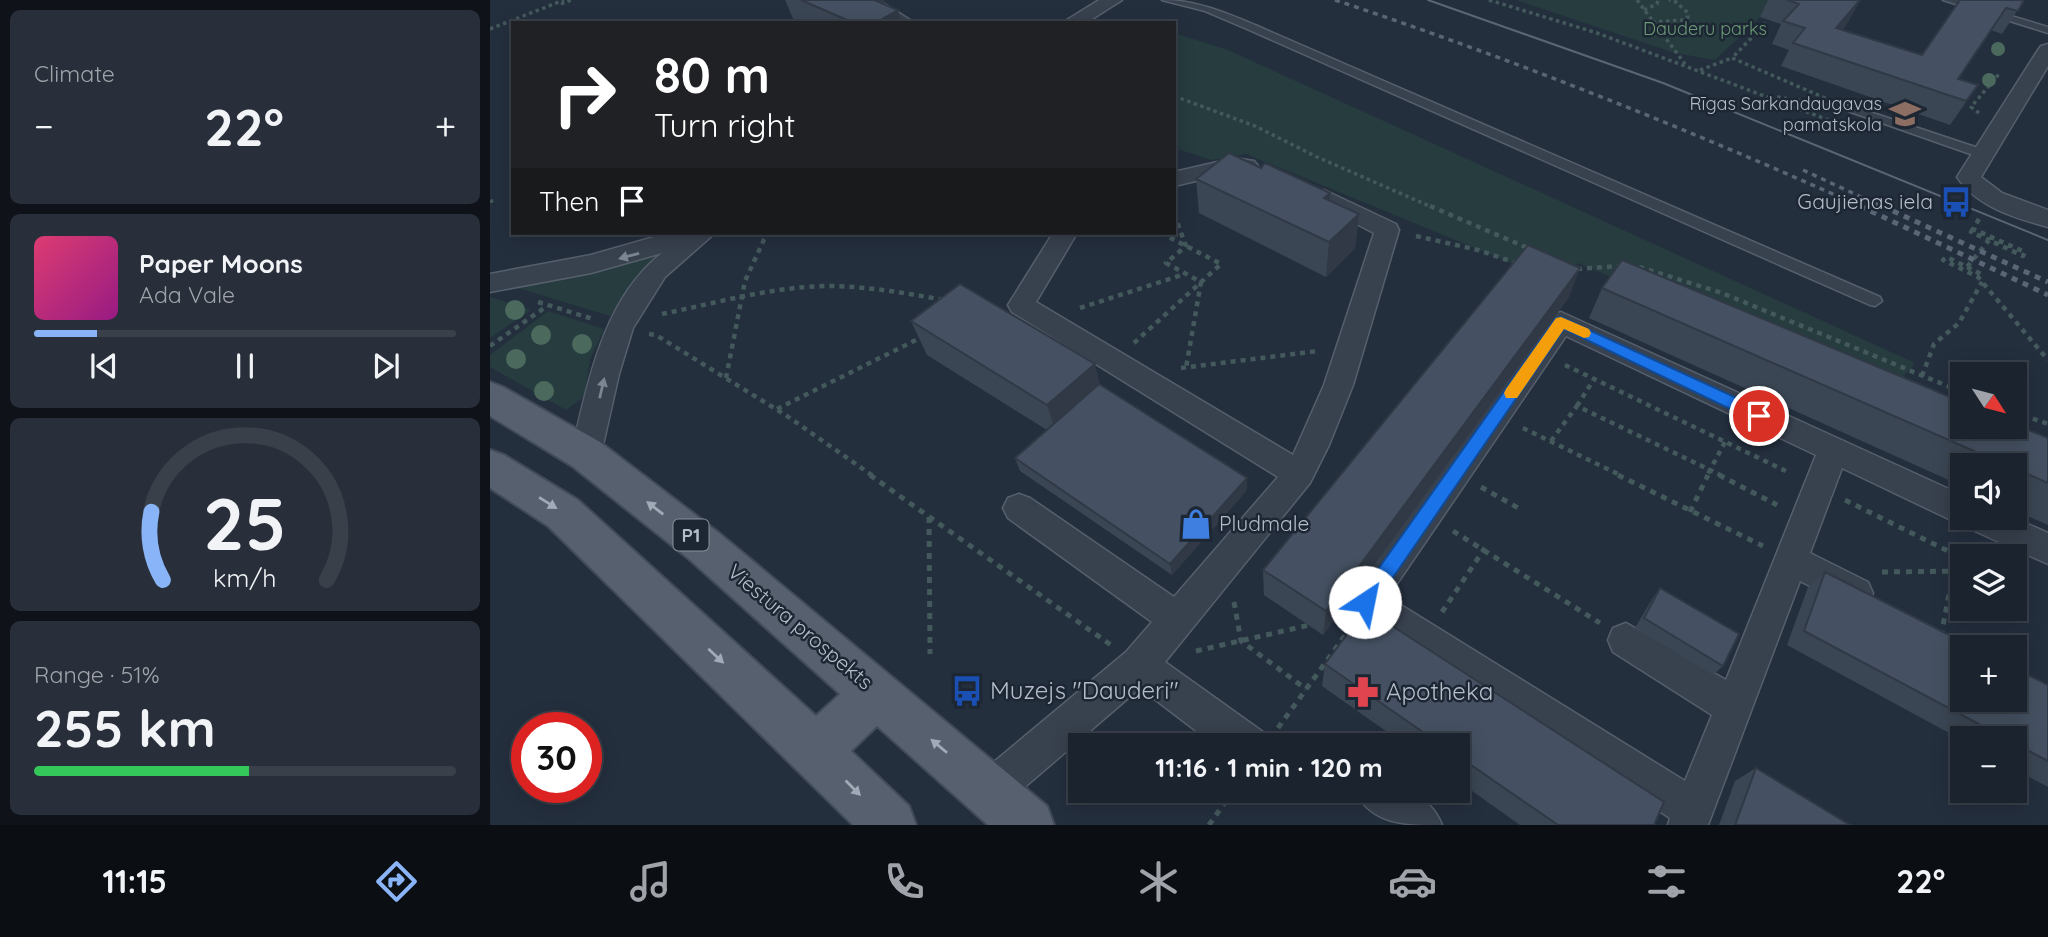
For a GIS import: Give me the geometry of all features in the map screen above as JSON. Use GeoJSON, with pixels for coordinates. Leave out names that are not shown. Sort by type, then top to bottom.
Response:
{"type":"FeatureCollection","features":[{"type":"Feature","properties":{"kind":"main road","name":"Viestura prospekts"},"geometry":{"type":"LineString","coordinates":[[490,397],[586,454],[704,546],[991,790],[1028,825]]}},
{"type":"Feature","properties":{"kind":"main road"},"geometry":{"type":"LineString","coordinates":[[490,467],[563,513],[890,825]]}},
{"type":"Feature","properties":{"kind":"main road"},"geometry":{"type":"LineString","coordinates":[[815,751],[877,693]]}},
{"type":"Feature","properties":{"kind":"street"},"geometry":{"type":"LineString","coordinates":[[864,0],[902,21]]}},
{"type":"Feature","properties":{"kind":"street"},"geometry":{"type":"LineString","coordinates":[[1075,21],[1113,0]]}},
{"type":"Feature","properties":{"kind":"street"},"geometry":{"type":"LineString","coordinates":[[2048,50],[1969,177],[1974,186],[1989,195],[2048,219]]}},
{"type":"Feature","properties":{"kind":"street"},"geometry":{"type":"LineString","coordinates":[[991,790],[1139,665],[1299,474],[1315,446],[1387,230],[1249,166],[1235,165],[1176,179]]}},
{"type":"Feature","properties":{"kind":"street"},"geometry":{"type":"LineString","coordinates":[[490,283],[555,273],[635,255],[688,235]]}},
{"type":"Feature","properties":{"kind":"street"},"geometry":{"type":"LineString","coordinates":[[586,454],[605,374],[622,324],[656,271],[701,235]]}},
{"type":"Feature","properties":{"kind":"street"},"geometry":{"type":"LineString","coordinates":[[1064,235],[1021,306],[1299,474]]}},
{"type":"Feature","properties":{"kind":"street"},"geometry":{"type":"LineString","coordinates":[[1833,451],[1691,818],[1423,640],[1362,608],[1561,322],[1833,451],[1950,510]]}},
{"type":"Feature","properties":{"kind":"street"},"geometry":{"type":"LineString","coordinates":[[1019,508],[1176,618]]}},
{"type":"Feature","properties":{"kind":"street"},"geometry":{"type":"LineString","coordinates":[[1997,530],[2048,549]]}},
{"type":"Feature","properties":{"kind":"street"},"geometry":{"type":"LineString","coordinates":[[1790,559],[1884,608]]}},
{"type":"Feature","properties":{"kind":"street"},"geometry":{"type":"LineString","coordinates":[[1626,640],[1734,707]]}},
{"type":"Feature","properties":{"kind":"street"},"geometry":{"type":"LineString","coordinates":[[1139,665],[1251,733]]}},
{"type":"Feature","properties":{"kind":"street"},"geometry":{"type":"LineString","coordinates":[[1392,803],[1422,825]]}},
{"type":"Feature","properties":{"kind":"lane"},"geometry":{"type":"LineString","coordinates":[[1167,0],[1208,9],[1251,27],[1875,302]]}},
{"type":"Feature","properties":{"kind":"lane"},"geometry":{"type":"LineString","coordinates":[[1948,0],[2048,30]]}},
{"type":"Feature","properties":{"kind":"lane"},"geometry":{"type":"LineString","coordinates":[[1849,108],[1983,154]]}},
{"type":"Feature","properties":{"kind":"path"},"geometry":{"type":"LineString","coordinates":[[490,29],[564,0]]}},
{"type":"Feature","properties":{"kind":"path"},"geometry":{"type":"LineString","coordinates":[[547,7],[571,0]]}},
{"type":"Feature","properties":{"kind":"path"},"geometry":{"type":"LineString","coordinates":[[1489,0],[1686,65],[1832,121]]}},
{"type":"Feature","properties":{"kind":"path"},"geometry":{"type":"LineString","coordinates":[[1637,0],[1686,65]]}},
{"type":"Feature","properties":{"kind":"path"},"geometry":{"type":"LineString","coordinates":[[1644,9],[1657,4],[1658,0]]}},
{"type":"Feature","properties":{"kind":"path"},"geometry":{"type":"LineString","coordinates":[[1652,22],[1684,20],[1688,17],[1688,13],[1676,2],[1669,0]]}},
{"type":"Feature","properties":{"kind":"path"},"geometry":{"type":"LineString","coordinates":[[1699,70],[1732,58],[1766,23]]}},
{"type":"Feature","properties":{"kind":"path"},"geometry":{"type":"LineString","coordinates":[[1732,58],[1849,108]]}},
{"type":"Feature","properties":{"kind":"path"},"geometry":{"type":"LineString","coordinates":[[1769,96],[1849,108]]}},
{"type":"Feature","properties":{"kind":"path"},"geometry":{"type":"LineString","coordinates":[[1176,97],[1255,126],[1317,158],[1541,254]]}},
{"type":"Feature","properties":{"kind":"path"},"geometry":{"type":"LineString","coordinates":[[1973,229],[2025,252],[2022,256],[1971,232],[1973,229],[1989,208],[1989,195]]}},
{"type":"Feature","properties":{"kind":"path"},"geometry":{"type":"LineString","coordinates":[[1176,219],[1186,246]]}},
{"type":"Feature","properties":{"kind":"path"},"geometry":{"type":"LineString","coordinates":[[1387,230],[1478,250],[1527,266]]}},
{"type":"Feature","properties":{"kind":"path"},"geometry":{"type":"LineString","coordinates":[[726,378],[745,281],[766,235]]}},
{"type":"Feature","properties":{"kind":"path"},"geometry":{"type":"LineString","coordinates":[[1121,365],[1221,264],[1165,235]]}},
{"type":"Feature","properties":{"kind":"path"},"geometry":{"type":"LineString","coordinates":[[1966,267],[1989,240]]}},
{"type":"Feature","properties":{"kind":"path"},"geometry":{"type":"LineString","coordinates":[[1186,246],[1166,263],[1201,282]]}},
{"type":"Feature","properties":{"kind":"path"},"geometry":{"type":"LineString","coordinates":[[1923,376],[1934,344],[1959,323],[1980,280],[1981,274],[1947,257],[1943,260],[1980,280],[2048,360]]}},
{"type":"Feature","properties":{"kind":"path"},"geometry":{"type":"LineString","coordinates":[[1566,266],[1578,269],[1633,265],[1722,293],[1950,388]]}},
{"type":"Feature","properties":{"kind":"path"},"geometry":{"type":"LineString","coordinates":[[1044,319],[1186,274]]}},
{"type":"Feature","properties":{"kind":"path"},"geometry":{"type":"LineString","coordinates":[[1181,401],[1201,282]]}},
{"type":"Feature","properties":{"kind":"path"},"geometry":{"type":"LineString","coordinates":[[622,324],[742,297],[813,287],[860,288],[956,303]]}},
{"type":"Feature","properties":{"kind":"path"},"geometry":{"type":"LineString","coordinates":[[537,302],[656,335],[777,410],[1139,665],[1362,608]]}},
{"type":"Feature","properties":{"kind":"path"},"geometry":{"type":"LineString","coordinates":[[490,346],[548,305]]}},
{"type":"Feature","properties":{"kind":"path"},"geometry":{"type":"LineString","coordinates":[[777,410],[934,332]]}},
{"type":"Feature","properties":{"kind":"path"},"geometry":{"type":"LineString","coordinates":[[1121,365],[1186,368],[1350,347]]}},
{"type":"Feature","properties":{"kind":"path"},"geometry":{"type":"LineString","coordinates":[[1538,353],[1725,442],[1812,503]]}},
{"type":"Feature","properties":{"kind":"path"},"geometry":{"type":"LineString","coordinates":[[1551,441],[1594,379]]}},
{"type":"Feature","properties":{"kind":"path"},"geometry":{"type":"LineString","coordinates":[[1577,406],[1710,470],[1950,553]]}},
{"type":"Feature","properties":{"kind":"path"},"geometry":{"type":"LineString","coordinates":[[1497,415],[1790,559]]}},
{"type":"Feature","properties":{"kind":"path"},"geometry":{"type":"LineString","coordinates":[[2027,417],[2048,424]]}},
{"type":"Feature","properties":{"kind":"path"},"geometry":{"type":"LineString","coordinates":[[1690,512],[1725,442]]}},
{"type":"Feature","properties":{"kind":"path"},"geometry":{"type":"LineString","coordinates":[[1456,474],[1520,509]]}},
{"type":"Feature","properties":{"kind":"path"},"geometry":{"type":"LineString","coordinates":[[1425,515],[1485,548],[1626,640]]}},
{"type":"Feature","properties":{"kind":"path"},"geometry":{"type":"LineString","coordinates":[[929,516],[930,654]]}},
{"type":"Feature","properties":{"kind":"path"},"geometry":{"type":"LineString","coordinates":[[1423,640],[1485,548]]}},
{"type":"Feature","properties":{"kind":"path"},"geometry":{"type":"LineString","coordinates":[[1941,637],[1950,591]]}},
{"type":"Feature","properties":{"kind":"path"},"geometry":{"type":"LineString","coordinates":[[1233,595],[1241,641],[1306,689]]}},
{"type":"Feature","properties":{"kind":"path"},"geometry":{"type":"LineString","coordinates":[[1268,733],[1306,689],[1362,608]]}},
{"type":"Feature","properties":{"kind":"path"},"geometry":{"type":"LineString","coordinates":[[1209,825],[1225,803]]}},
{"type":"Feature","properties":{"kind":"green space","name":"Dauderu parks"},"geometry":{"type":"Polygon","coordinates":[[[1516,0],[1778,0],[1715,60],[1675,53],[1516,0]]]}},
{"type":"Feature","properties":{"kind":"green space"},"geometry":{"type":"Polygon","coordinates":[[[1176,34],[1228,50],[1915,363],[1888,394],[1578,263],[1560,283],[1246,154],[1212,160],[1176,149],[1176,34]]]}},
{"type":"Feature","properties":{"kind":"green space"},"geometry":{"type":"Polygon","coordinates":[[[677,244],[636,277],[610,316],[511,286],[621,265],[677,244]]]}},
{"type":"Feature","properties":{"kind":"green space"},"geometry":{"type":"Polygon","coordinates":[[[490,297],[531,310],[490,338],[490,297]]]}},
{"type":"Feature","properties":{"kind":"green space"},"geometry":{"type":"Polygon","coordinates":[[[548,311],[604,329],[590,360],[584,397],[566,410],[490,367],[490,355],[548,311]]]}},
{"type":"Feature","properties":{"kind":"building"},"geometry":{"type":"Polygon","coordinates":[[[801,0],[878,0],[876,1],[898,10],[879,21],[849,21],[801,0]]]}},
{"type":"Feature","properties":{"kind":"building"},"geometry":{"type":"Polygon","coordinates":[[[1787,0],[1860,0],[1836,28],[1922,55],[1960,0],[2024,0],[2018,11],[2006,8],[1958,79],[1978,85],[1966,101],[1793,43],[1805,28],[1783,21],[1799,4],[1787,0]]]}},
{"type":"Feature","properties":{"kind":"building"},"geometry":{"type":"Polygon","coordinates":[[[1229,153],[1261,168],[1265,163],[1330,193],[1324,198],[1359,214],[1329,242],[1196,179],[1229,153]]]}},
{"type":"Feature","properties":{"kind":"building"},"geometry":{"type":"Polygon","coordinates":[[[1528,245],[1580,268],[1326,611],[1263,570],[1528,245]]]}},
{"type":"Feature","properties":{"kind":"building"},"geometry":{"type":"Polygon","coordinates":[[[1622,260],[1950,397],[1950,439],[2027,439],[2027,429],[2048,438],[2048,483],[2027,474],[2027,453],[1978,453],[1602,288],[1622,260]]]}},
{"type":"Feature","properties":{"kind":"building"},"geometry":{"type":"Polygon","coordinates":[[[960,284],[1095,364],[1047,405],[911,321],[960,284]]]}},
{"type":"Feature","properties":{"kind":"building"},"geometry":{"type":"Polygon","coordinates":[[[1099,384],[1247,478],[1170,564],[1015,458],[1099,384]]]}},
{"type":"Feature","properties":{"kind":"building"},"geometry":{"type":"Polygon","coordinates":[[[1825,572],[1950,635],[1950,709],[1804,631],[1825,572]]]}},
{"type":"Feature","properties":{"kind":"building"},"geometry":{"type":"Polygon","coordinates":[[[1660,588],[1739,634],[1723,666],[1644,618],[1660,588]]]}},
{"type":"Feature","properties":{"kind":"building"},"geometry":{"type":"Polygon","coordinates":[[[1366,609],[1664,802],[1654,825],[1558,825],[1470,764],[1470,733],[1424,733],[1325,664],[1366,609]]]}},
{"type":"Feature","properties":{"kind":"building"},"geometry":{"type":"Polygon","coordinates":[[[2027,674],[2048,685],[2048,761],[2027,750],[2027,726],[1982,726],[1956,712],[2027,712],[2027,674]]]}},
{"type":"Feature","properties":{"kind":"building"},"geometry":{"type":"Polygon","coordinates":[[[1756,768],[1850,825],[1735,825],[1756,768]]]}},
{"type":"Feature","properties":{"kind":"tram line"},"geometry":{"type":"LineString","coordinates":[[1428,0],[1663,83],[2048,240]]}},
{"type":"Feature","properties":{"kind":"railway"},"geometry":{"type":"LineString","coordinates":[[1335,0],[1602,97],[1864,208]]}},
{"type":"Feature","properties":{"kind":"railway"},"geometry":{"type":"LineString","coordinates":[[1803,170],[1885,208]]}},
{"type":"Feature","properties":{"kind":"railway"},"geometry":{"type":"LineString","coordinates":[[1860,206],[2048,295]]}},
{"type":"Feature","properties":{"kind":"railway"},"geometry":{"type":"LineString","coordinates":[[1882,206],[2048,282]]}},
{"type":"Feature","properties":{"kind":"slow traffic"},"geometry":{"type":"LineString","coordinates":[[1512,393],[1561,322],[1584,333]]}},
{"type":"Feature","properties":{"kind":"place","name":"Rīgas Sarkandaugavas pamatskola"},"geometry":{"type":"Point","coordinates":[1905,114]}},
{"type":"Feature","properties":{"kind":"place","name":"Gaujienas iela"},"geometry":{"type":"Point","coordinates":[1956,202]}},
{"type":"Feature","properties":{"kind":"place","name":"Pludmale"},"geometry":{"type":"Point","coordinates":[1196,524]}},
{"type":"Feature","properties":{"kind":"place","name":"Muzejs \"Dauderi\""},"geometry":{"type":"Point","coordinates":[967,691]}},
{"type":"Feature","properties":{"kind":"place","name":"Apotheka"},"geometry":{"type":"Point","coordinates":[1363,692]}},
{"type":"Feature","properties":{"kind":"route"},"geometry":{"type":"LineString","coordinates":[[1365,602],[1561,322],[1759,416]]}}]}
